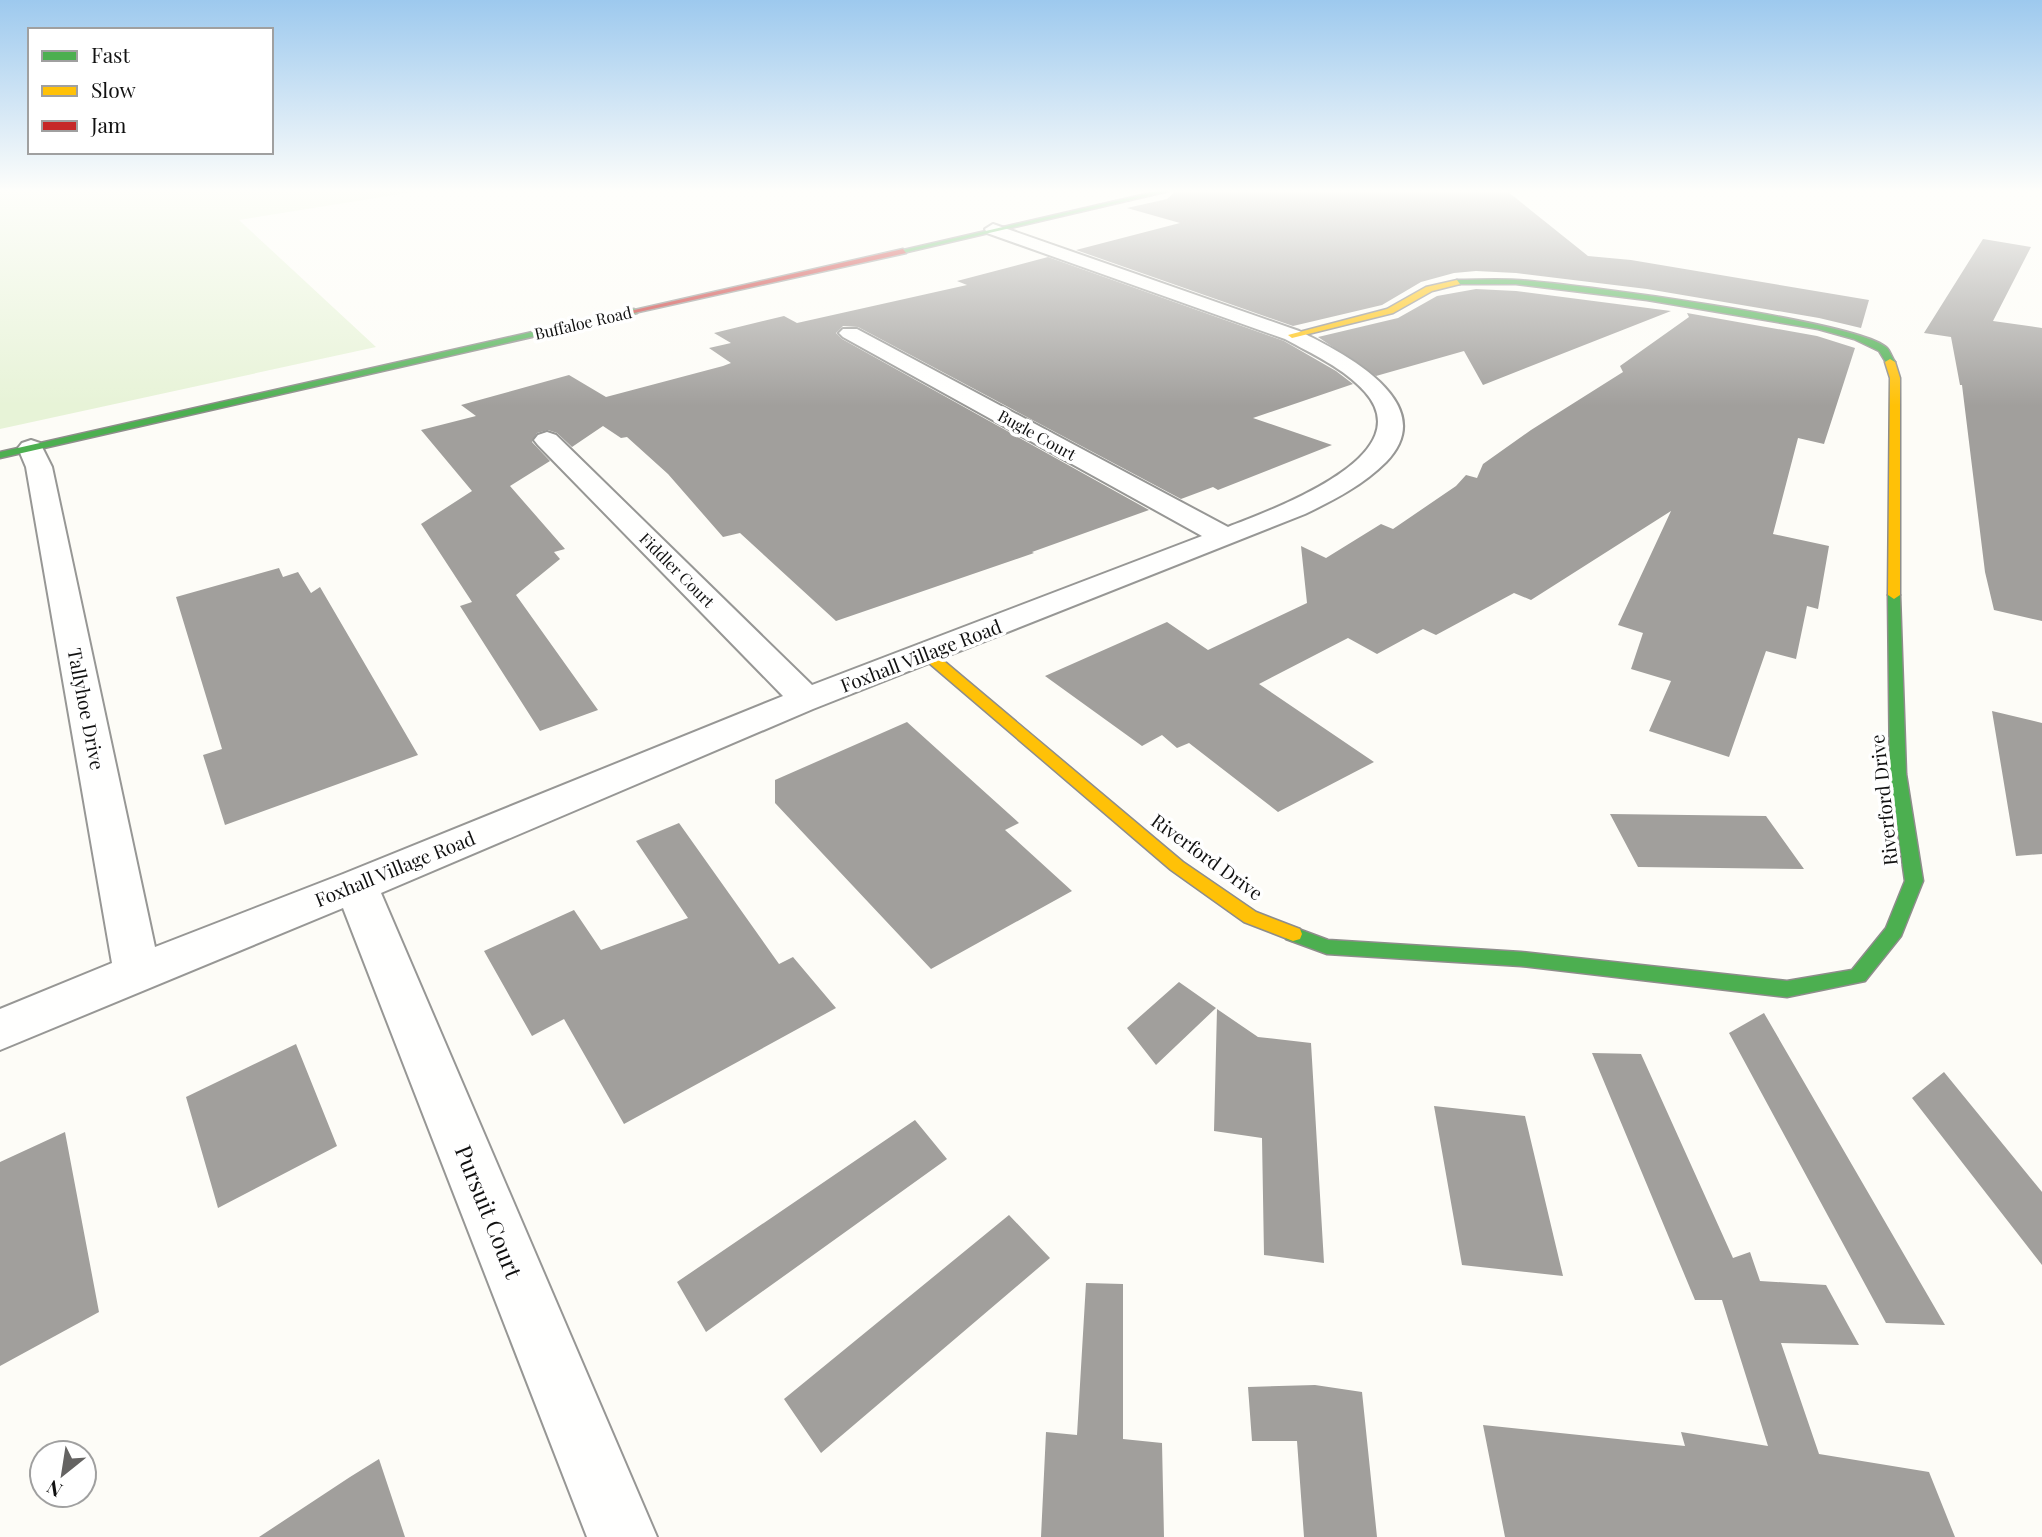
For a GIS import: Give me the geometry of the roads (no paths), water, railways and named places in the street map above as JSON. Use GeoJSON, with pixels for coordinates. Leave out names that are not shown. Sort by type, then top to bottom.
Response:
{"type":"FeatureCollection","features":[{"type":"Feature","properties":{"kind":"street","name":"Buffaloe Road"},"geometry":{"type":"LineString","coordinates":[[15,452],[845,263]]}},
{"type":"Feature","properties":{"kind":"street","name":"Foxhall Village Road"},"geometry":{"type":"LineString","coordinates":[[0,1030],[136,971],[356,886],[807,699],[1225,537],[1331,492],[1370,467],[1389,438],[1389,408],[1367,381],[1336,358],[1292,335],[1088,263]]}},
{"type":"Feature","properties":{"kind":"street","name":"Riverford Drive"},"geometry":{"type":"LineString","coordinates":[[928,654],[1177,866],[1250,916],[1327,947],[1521,959],[1787,989],[1858,976],[1894,931],[1914,881],[1898,774],[1893,556],[1895,378],[1894,368],[1884,349],[1857,337],[1778,319],[1558,286],[1476,280],[1429,289],[1390,311],[1292,335]]}},
{"type":"Feature","properties":{"kind":"street","name":"Bugle Court"},"geometry":{"type":"LineString","coordinates":[[850,333],[1225,537]]}},
{"type":"Feature","properties":{"kind":"street","name":"Fiddler Court"},"geometry":{"type":"LineString","coordinates":[[547,440],[807,699]]}},
{"type":"Feature","properties":{"kind":"street","name":"Tallyhoe Drive"},"geometry":{"type":"LineString","coordinates":[[15,452],[39,467],[136,971]]}},
{"type":"Feature","properties":{"kind":"street","name":"Pursuit Court"},"geometry":{"type":"LineString","coordinates":[[356,886],[596,1479],[622,1537]]}}]}
